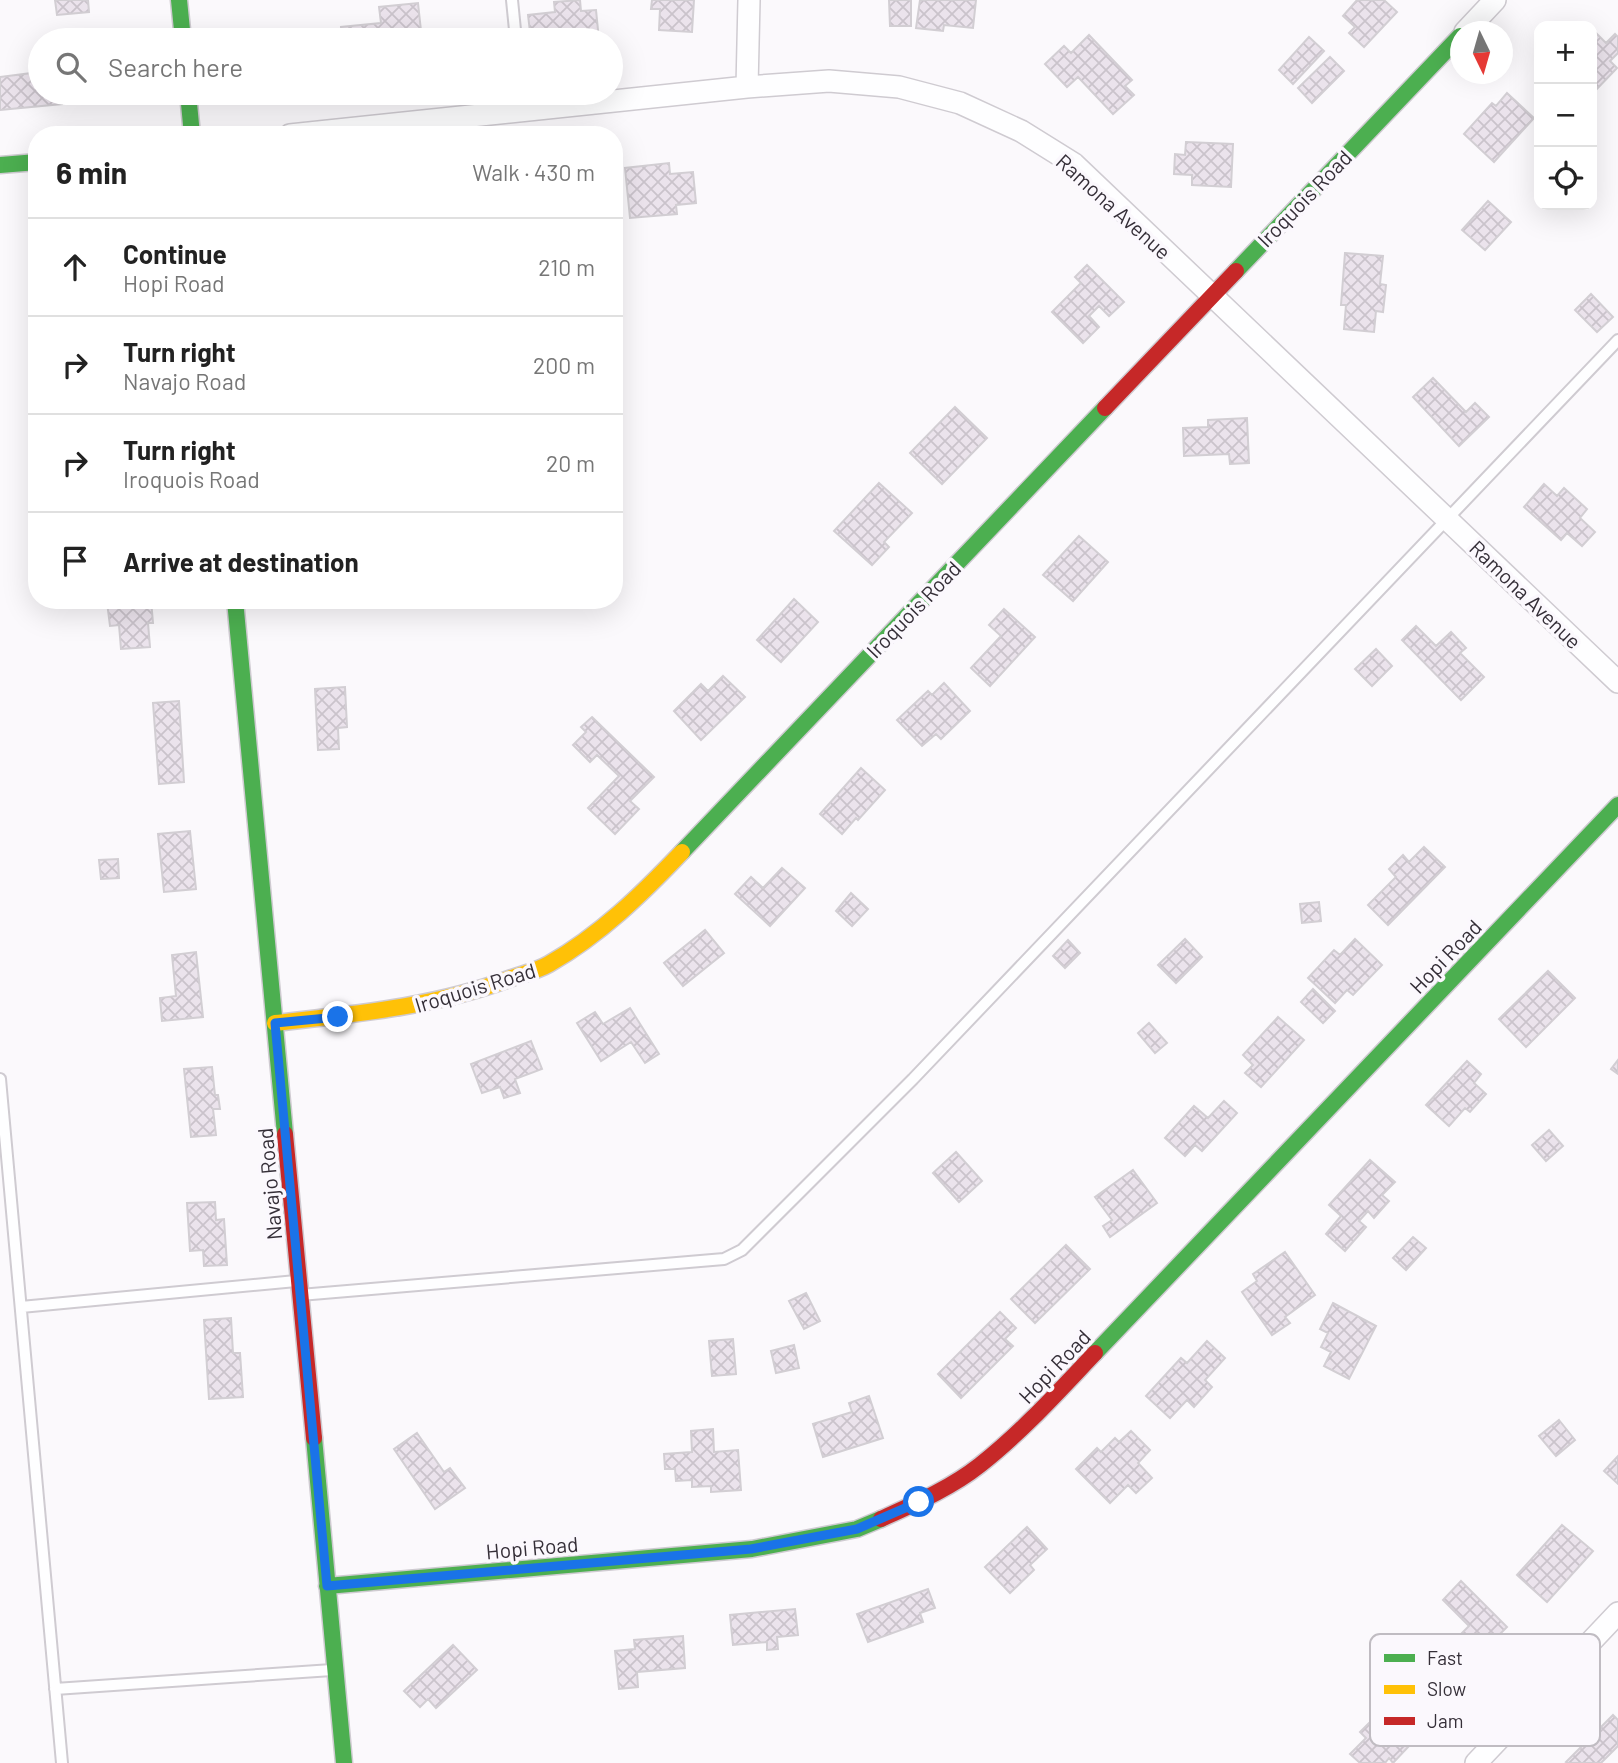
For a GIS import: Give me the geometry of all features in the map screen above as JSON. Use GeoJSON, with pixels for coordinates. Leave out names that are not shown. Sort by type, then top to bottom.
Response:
{"type":"FeatureCollection","features":[{"type":"Feature","properties":{"kind":"street"},"geometry":{"type":"LineString","coordinates":[[179,0],[182,28]]}},
{"type":"Feature","properties":{"kind":"street"},"geometry":{"type":"LineString","coordinates":[[747,87],[749,0]]}},
{"type":"Feature","properties":{"kind":"street"},"geometry":{"type":"LineString","coordinates":[[1475,21],[1495,0]]}},
{"type":"Feature","properties":{"kind":"street","name":"Iroquois Road"},"geometry":{"type":"LineString","coordinates":[[275,1023],[403,1008],[482,989],[547,965],[595,933],[642,894],[1450,47]]}},
{"type":"Feature","properties":{"kind":"street","name":"Ramona Avenue"},"geometry":{"type":"LineString","coordinates":[[623,95],[829,81],[899,86],[960,103],[1021,131],[1074,164],[1618,682]]}},
{"type":"Feature","properties":{"kind":"street"},"geometry":{"type":"LineString","coordinates":[[189,105],[191,126]]}},
{"type":"Feature","properties":{"kind":"street","name":"Ramona Avenue"},"geometry":{"type":"LineString","coordinates":[[353,126],[500,105]]}},
{"type":"Feature","properties":{"kind":"street"},"geometry":{"type":"LineString","coordinates":[[0,165],[28,163]]}},
{"type":"Feature","properties":{"kind":"street","name":"Navajo Road"},"geometry":{"type":"LineString","coordinates":[[236,609],[344,1763]]}},
{"type":"Feature","properties":{"kind":"street","name":"Hopi Road"},"geometry":{"type":"LineString","coordinates":[[327,1586],[751,1549],[857,1529],[919,1502],[978,1467],[1029,1422],[1618,805]]}},
{"type":"Feature","properties":{"kind":"street"},"geometry":{"type":"LineString","coordinates":[[1598,1634],[1618,1613]]}},
{"type":"Feature","properties":{"kind":"street"},"geometry":{"type":"LineString","coordinates":[[1476,1763],[1492,1746]]}},
{"type":"Feature","properties":{"kind":"lane"},"geometry":{"type":"LineString","coordinates":[[512,0],[515,28]]}},
{"type":"Feature","properties":{"kind":"lane"},"geometry":{"type":"LineString","coordinates":[[21,1307],[724,1259],[742,1250],[922,1069],[1618,340]]}},
{"type":"Feature","properties":{"kind":"lane"},"geometry":{"type":"LineString","coordinates":[[0,1079],[62,1763]]}},
{"type":"Feature","properties":{"kind":"lane"},"geometry":{"type":"LineString","coordinates":[[55,1689],[335,1670]]}},
{"type":"Feature","properties":{"kind":"building"},"geometry":{"type":"Polygon","coordinates":[[[55,0],[88,0],[89,12],[57,15],[55,0]]]}},
{"type":"Feature","properties":{"kind":"building"},"geometry":{"type":"Polygon","coordinates":[[[580,0],[581,11],[596,10],[598,28],[530,28],[528,15],[555,12],[554,2],[580,0]]]}},
{"type":"Feature","properties":{"kind":"building"},"geometry":{"type":"Polygon","coordinates":[[[652,0],[694,0],[692,32],[659,30],[660,9],[651,9],[652,0]]]}},
{"type":"Feature","properties":{"kind":"building"},"geometry":{"type":"Polygon","coordinates":[[[889,0],[911,0],[911,26],[890,26],[889,0]]]}},
{"type":"Feature","properties":{"kind":"building"},"geometry":{"type":"Polygon","coordinates":[[[920,0],[976,0],[973,28],[944,25],[943,31],[916,28],[920,0]]]}},
{"type":"Feature","properties":{"kind":"building"},"geometry":{"type":"Polygon","coordinates":[[[1357,0],[1384,0],[1397,12],[1364,47],[1349,33],[1355,27],[1343,16],[1357,0]]]}},
{"type":"Feature","properties":{"kind":"building"},"geometry":{"type":"Polygon","coordinates":[[[418,3],[421,28],[341,28],[381,23],[379,7],[418,3]]]}},
{"type":"Feature","properties":{"kind":"building"},"geometry":{"type":"Polygon","coordinates":[[[1597,34],[1606,43],[1615,34],[1618,37],[1618,53],[1610,61],[1617,68],[1597,89],[1597,34]]]}},
{"type":"Feature","properties":{"kind":"building"},"geometry":{"type":"Polygon","coordinates":[[[1089,35],[1132,80],[1125,86],[1134,95],[1113,114],[1078,77],[1067,87],[1045,64],[1064,46],[1071,53],[1089,35]]]}},
{"type":"Feature","properties":{"kind":"building"},"geometry":{"type":"Polygon","coordinates":[[[1309,37],[1324,51],[1293,84],[1279,70],[1309,37]]]}},
{"type":"Feature","properties":{"kind":"building"},"geometry":{"type":"Polygon","coordinates":[[[1330,57],[1344,71],[1312,103],[1298,88],[1330,57]]]}},
{"type":"Feature","properties":{"kind":"building"},"geometry":{"type":"Polygon","coordinates":[[[28,74],[28,105],[52,105],[0,110],[0,77],[28,74]]]}},
{"type":"Feature","properties":{"kind":"building"},"geometry":{"type":"Polygon","coordinates":[[[1507,93],[1534,118],[1494,162],[1464,134],[1492,103],[1496,106],[1507,93]]]}},
{"type":"Feature","properties":{"kind":"building"},"geometry":{"type":"Polygon","coordinates":[[[1186,142],[1233,144],[1231,187],[1192,185],[1192,175],[1174,174],[1175,154],[1185,155],[1186,142]]]}},
{"type":"Feature","properties":{"kind":"building"},"geometry":{"type":"Polygon","coordinates":[[[669,163],[670,174],[693,172],[696,203],[676,205],[677,214],[630,218],[625,168],[669,163]]]}},
{"type":"Feature","properties":{"kind":"building"},"geometry":{"type":"Polygon","coordinates":[[[1488,201],[1511,222],[1485,250],[1462,230],[1488,201]]]}},
{"type":"Feature","properties":{"kind":"building"},"geometry":{"type":"Polygon","coordinates":[[[1345,253],[1383,256],[1380,284],[1386,285],[1383,312],[1376,311],[1374,332],[1344,329],[1346,305],[1341,305],[1345,253]]]}},
{"type":"Feature","properties":{"kind":"building"},"geometry":{"type":"Polygon","coordinates":[[[1087,265],[1124,302],[1109,316],[1099,306],[1089,316],[1099,327],[1083,343],[1052,312],[1081,283],[1075,277],[1087,265]]]}},
{"type":"Feature","properties":{"kind":"building"},"geometry":{"type":"Polygon","coordinates":[[[1591,294],[1613,317],[1597,332],[1575,310],[1591,294]]]}},
{"type":"Feature","properties":{"kind":"building"},"geometry":{"type":"Polygon","coordinates":[[[1433,378],[1466,412],[1475,403],[1489,417],[1459,446],[1413,397],[1433,378]]]}},
{"type":"Feature","properties":{"kind":"building"},"geometry":{"type":"Polygon","coordinates":[[[955,407],[987,438],[942,484],[910,453],[955,407]]]}},
{"type":"Feature","properties":{"kind":"building"},"geometry":{"type":"Polygon","coordinates":[[[1247,418],[1249,463],[1230,464],[1229,454],[1184,456],[1183,428],[1208,427],[1208,420],[1247,418]]]}},
{"type":"Feature","properties":{"kind":"building"},"geometry":{"type":"Polygon","coordinates":[[[879,483],[912,513],[884,542],[889,547],[872,565],[834,531],[879,483]]]}},
{"type":"Feature","properties":{"kind":"building"},"geometry":{"type":"Polygon","coordinates":[[[1544,484],[1557,496],[1564,488],[1587,509],[1580,518],[1595,532],[1582,546],[1567,533],[1561,540],[1524,507],[1544,484]]]}},
{"type":"Feature","properties":{"kind":"building"},"geometry":{"type":"Polygon","coordinates":[[[1079,536],[1108,562],[1073,601],[1043,575],[1079,536]]]}},
{"type":"Feature","properties":{"kind":"building"},"geometry":{"type":"Polygon","coordinates":[[[794,599],[818,622],[781,662],[757,640],[794,599]]]}},
{"type":"Feature","properties":{"kind":"building"},"geometry":{"type":"Polygon","coordinates":[[[108,609],[152,609],[153,623],[148,623],[150,647],[121,649],[119,625],[110,626],[108,609]]]}},
{"type":"Feature","properties":{"kind":"building"},"geometry":{"type":"Polygon","coordinates":[[[1004,609],[1035,637],[990,686],[971,668],[1001,636],[989,625],[1004,609]]]}},
{"type":"Feature","properties":{"kind":"building"},"geometry":{"type":"Polygon","coordinates":[[[1416,626],[1436,646],[1451,632],[1466,648],[1460,653],[1484,677],[1461,700],[1402,640],[1416,626]]]}},
{"type":"Feature","properties":{"kind":"building"},"geometry":{"type":"Polygon","coordinates":[[[1376,649],[1392,666],[1372,686],[1355,669],[1376,649]]]}},
{"type":"Feature","properties":{"kind":"building"},"geometry":{"type":"Polygon","coordinates":[[[723,676],[745,697],[701,740],[674,711],[701,684],[708,691],[723,676]]]}},
{"type":"Feature","properties":{"kind":"building"},"geometry":{"type":"Polygon","coordinates":[[[944,683],[970,711],[941,739],[936,734],[922,746],[897,720],[928,691],[932,695],[944,683]]]}},
{"type":"Feature","properties":{"kind":"building"},"geometry":{"type":"Polygon","coordinates":[[[345,687],[347,727],[338,728],[339,749],[318,750],[315,689],[345,687]]]}},
{"type":"Feature","properties":{"kind":"building"},"geometry":{"type":"Polygon","coordinates":[[[179,701],[184,782],[159,784],[153,703],[179,701]]]}},
{"type":"Feature","properties":{"kind":"building"},"geometry":{"type":"Polygon","coordinates":[[[592,717],[654,777],[630,801],[639,809],[615,834],[588,808],[619,776],[597,755],[590,762],[573,745],[586,732],[581,727],[592,717]]]}},
{"type":"Feature","properties":{"kind":"building"},"geometry":{"type":"Polygon","coordinates":[[[861,768],[885,790],[842,834],[820,814],[861,768]]]}},
{"type":"Feature","properties":{"kind":"building"},"geometry":{"type":"Polygon","coordinates":[[[190,831],[196,889],[164,892],[158,834],[190,831]]]}},
{"type":"Feature","properties":{"kind":"building"},"geometry":{"type":"Polygon","coordinates":[[[1424,847],[1445,867],[1388,925],[1368,905],[1396,877],[1389,869],[1403,855],[1409,862],[1424,847]]]}},
{"type":"Feature","properties":{"kind":"building"},"geometry":{"type":"Polygon","coordinates":[[[118,859],[119,878],[101,879],[99,860],[118,859]]]}},
{"type":"Feature","properties":{"kind":"building"},"geometry":{"type":"Polygon","coordinates":[[[782,868],[805,888],[770,926],[735,894],[751,877],[763,888],[782,868]]]}},
{"type":"Feature","properties":{"kind":"building"},"geometry":{"type":"Polygon","coordinates":[[[851,893],[868,909],[852,926],[836,911],[851,893]]]}},
{"type":"Feature","properties":{"kind":"building"},"geometry":{"type":"Polygon","coordinates":[[[1319,902],[1321,921],[1302,923],[1300,904],[1319,902]]]}},
{"type":"Feature","properties":{"kind":"building"},"geometry":{"type":"Polygon","coordinates":[[[705,930],[724,953],[683,986],[664,963],[705,930]]]}},
{"type":"Feature","properties":{"kind":"building"},"geometry":{"type":"Polygon","coordinates":[[[1185,939],[1202,957],[1176,983],[1158,965],[1185,939]]]}},
{"type":"Feature","properties":{"kind":"building"},"geometry":{"type":"Polygon","coordinates":[[[1355,939],[1382,965],[1353,995],[1347,990],[1335,1003],[1308,978],[1334,950],[1340,955],[1355,939]]]}},
{"type":"Feature","properties":{"kind":"building"},"geometry":{"type":"Polygon","coordinates":[[[1068,940],[1080,953],[1065,968],[1053,956],[1068,940]]]}},
{"type":"Feature","properties":{"kind":"building"},"geometry":{"type":"Polygon","coordinates":[[[196,952],[203,1017],[162,1021],[160,998],[176,996],[172,955],[196,952]]]}},
{"type":"Feature","properties":{"kind":"building"},"geometry":{"type":"Polygon","coordinates":[[[1548,971],[1575,998],[1526,1047],[1499,1019],[1548,971]]]}},
{"type":"Feature","properties":{"kind":"building"},"geometry":{"type":"Polygon","coordinates":[[[1313,989],[1335,1011],[1323,1023],[1301,1002],[1313,989]]]}},
{"type":"Feature","properties":{"kind":"building"},"geometry":{"type":"Polygon","coordinates":[[[630,1008],[659,1054],[645,1063],[631,1042],[601,1061],[577,1023],[595,1012],[603,1024],[630,1008]]]}},
{"type":"Feature","properties":{"kind":"building"},"geometry":{"type":"Polygon","coordinates":[[[1278,1017],[1304,1040],[1261,1087],[1245,1073],[1253,1065],[1243,1055],[1278,1017]]]}},
{"type":"Feature","properties":{"kind":"building"},"geometry":{"type":"Polygon","coordinates":[[[1149,1023],[1167,1043],[1155,1053],[1138,1033],[1149,1023]]]}},
{"type":"Feature","properties":{"kind":"building"},"geometry":{"type":"Polygon","coordinates":[[[531,1041],[542,1069],[515,1079],[520,1093],[504,1098],[500,1087],[482,1093],[471,1064],[531,1041]]]}},
{"type":"Feature","properties":{"kind":"building"},"geometry":{"type":"Polygon","coordinates":[[[1618,1060],[1618,1074],[1611,1069],[1618,1060]]]}},
{"type":"Feature","properties":{"kind":"building"},"geometry":{"type":"Polygon","coordinates":[[[1467,1061],[1481,1074],[1474,1083],[1486,1094],[1470,1112],[1465,1108],[1449,1126],[1426,1105],[1467,1061]]]}},
{"type":"Feature","properties":{"kind":"building"},"geometry":{"type":"Polygon","coordinates":[[[212,1067],[215,1095],[218,1095],[220,1109],[213,1109],[216,1135],[191,1137],[184,1069],[212,1067]]]}},
{"type":"Feature","properties":{"kind":"building"},"geometry":{"type":"Polygon","coordinates":[[[1224,1101],[1237,1113],[1202,1151],[1195,1145],[1185,1156],[1165,1138],[1194,1106],[1208,1118],[1224,1101]]]}},
{"type":"Feature","properties":{"kind":"building"},"geometry":{"type":"Polygon","coordinates":[[[1549,1130],[1563,1146],[1546,1161],[1532,1145],[1549,1130]]]}},
{"type":"Feature","properties":{"kind":"building"},"geometry":{"type":"Polygon","coordinates":[[[956,1152],[982,1181],[959,1202],[933,1173],[956,1152]]]}},
{"type":"Feature","properties":{"kind":"building"},"geometry":{"type":"Polygon","coordinates":[[[1370,1160],[1395,1182],[1382,1195],[1389,1201],[1374,1218],[1368,1211],[1359,1221],[1366,1227],[1345,1251],[1326,1234],[1341,1216],[1329,1205],[1370,1160]]]}},
{"type":"Feature","properties":{"kind":"building"},"geometry":{"type":"Polygon","coordinates":[[[1133,1170],[1157,1203],[1110,1237],[1103,1226],[1112,1220],[1095,1197],[1133,1170]]]}},
{"type":"Feature","properties":{"kind":"building"},"geometry":{"type":"Polygon","coordinates":[[[215,1202],[216,1220],[224,1219],[227,1265],[204,1266],[203,1250],[190,1251],[187,1203],[215,1202]]]}},
{"type":"Feature","properties":{"kind":"building"},"geometry":{"type":"Polygon","coordinates":[[[1413,1237],[1426,1248],[1406,1270],[1393,1258],[1413,1237]]]}},
{"type":"Feature","properties":{"kind":"building"},"geometry":{"type":"Polygon","coordinates":[[[1066,1245],[1090,1269],[1035,1323],[1011,1299],[1066,1245]]]}},
{"type":"Feature","properties":{"kind":"building"},"geometry":{"type":"Polygon","coordinates":[[[1285,1252],[1315,1295],[1285,1317],[1290,1323],[1272,1335],[1242,1292],[1257,1281],[1253,1274],[1285,1252]]]}},
{"type":"Feature","properties":{"kind":"building"},"geometry":{"type":"Polygon","coordinates":[[[806,1293],[820,1321],[804,1329],[789,1301],[806,1293]]]}},
{"type":"Feature","properties":{"kind":"building"},"geometry":{"type":"Polygon","coordinates":[[[1333,1303],[1376,1326],[1349,1379],[1324,1366],[1331,1352],[1321,1347],[1328,1333],[1320,1329],[1333,1303]]]}},
{"type":"Feature","properties":{"kind":"building"},"geometry":{"type":"Polygon","coordinates":[[[1000,1312],[1016,1328],[1005,1339],[1013,1346],[961,1398],[938,1374],[1000,1312]]]}},
{"type":"Feature","properties":{"kind":"building"},"geometry":{"type":"Polygon","coordinates":[[[231,1318],[233,1353],[240,1353],[243,1397],[209,1399],[204,1320],[231,1318]]]}},
{"type":"Feature","properties":{"kind":"building"},"geometry":{"type":"Polygon","coordinates":[[[733,1339],[736,1374],[712,1376],[709,1341],[733,1339]]]}},
{"type":"Feature","properties":{"kind":"building"},"geometry":{"type":"Polygon","coordinates":[[[1207,1341],[1225,1358],[1205,1380],[1212,1387],[1194,1407],[1187,1400],[1170,1418],[1146,1396],[1181,1358],[1187,1363],[1207,1341]]]}},
{"type":"Feature","properties":{"kind":"building"},"geometry":{"type":"Polygon","coordinates":[[[794,1345],[799,1368],[776,1373],[771,1351],[794,1345]]]}},
{"type":"Feature","properties":{"kind":"building"},"geometry":{"type":"Polygon","coordinates":[[[869,1396],[883,1438],[823,1457],[813,1424],[852,1412],[849,1403],[869,1396]]]}},
{"type":"Feature","properties":{"kind":"building"},"geometry":{"type":"Polygon","coordinates":[[[1559,1420],[1575,1440],[1556,1456],[1539,1436],[1559,1420]]]}},
{"type":"Feature","properties":{"kind":"building"},"geometry":{"type":"Polygon","coordinates":[[[713,1429],[714,1452],[738,1450],[741,1490],[711,1492],[711,1486],[692,1487],[692,1480],[676,1481],[675,1469],[665,1469],[664,1454],[692,1452],[691,1431],[713,1429]]]}},
{"type":"Feature","properties":{"kind":"building"},"geometry":{"type":"Polygon","coordinates":[[[1131,1431],[1150,1450],[1138,1463],[1152,1478],[1136,1493],[1128,1485],[1110,1503],[1076,1469],[1097,1448],[1101,1452],[1115,1438],[1119,1442],[1131,1431]]]}},
{"type":"Feature","properties":{"kind":"building"},"geometry":{"type":"Polygon","coordinates":[[[417,1433],[444,1472],[450,1468],[465,1488],[435,1509],[394,1449],[417,1433]]]}},
{"type":"Feature","properties":{"kind":"building"},"geometry":{"type":"Polygon","coordinates":[[[1618,1456],[1618,1484],[1604,1471],[1618,1456]]]}},
{"type":"Feature","properties":{"kind":"building"},"geometry":{"type":"Polygon","coordinates":[[[1562,1525],[1593,1551],[1547,1602],[1517,1575],[1562,1525]]]}},
{"type":"Feature","properties":{"kind":"building"},"geometry":{"type":"Polygon","coordinates":[[[1027,1527],[1047,1549],[1030,1565],[1034,1570],[1010,1593],[985,1567],[1027,1527]]]}},
{"type":"Feature","properties":{"kind":"building"},"geometry":{"type":"Polygon","coordinates":[[[1461,1581],[1507,1627],[1500,1634],[1461,1634],[1469,1626],[1443,1600],[1461,1581]]]}},
{"type":"Feature","properties":{"kind":"building"},"geometry":{"type":"Polygon","coordinates":[[[928,1589],[935,1608],[920,1613],[923,1622],[868,1642],[857,1614],[928,1589]]]}},
{"type":"Feature","properties":{"kind":"building"},"geometry":{"type":"Polygon","coordinates":[[[795,1609],[798,1635],[777,1637],[778,1649],[767,1650],[767,1642],[733,1645],[730,1615],[795,1609]]]}},
{"type":"Feature","properties":{"kind":"building"},"geometry":{"type":"Polygon","coordinates":[[[683,1636],[685,1668],[637,1672],[638,1687],[619,1689],[615,1651],[635,1649],[634,1640],[683,1636]]]}},
{"type":"Feature","properties":{"kind":"building"},"geometry":{"type":"Polygon","coordinates":[[[453,1645],[477,1670],[436,1708],[428,1699],[420,1707],[404,1691],[453,1645]]]}},
{"type":"Feature","properties":{"kind":"building"},"geometry":{"type":"Polygon","coordinates":[[[1613,1715],[1618,1720],[1618,1746],[1601,1763],[1566,1762],[1582,1746],[1600,1746],[1600,1728],[1613,1715]]]}},
{"type":"Feature","properties":{"kind":"building"},"geometry":{"type":"Polygon","coordinates":[[[1370,1722],[1370,1746],[1409,1746],[1393,1763],[1389,1758],[1385,1763],[1360,1763],[1350,1754],[1366,1738],[1360,1732],[1370,1722]]]}},
{"type":"Feature","properties":{"kind":"traffic: fast"},"geometry":{"type":"LineString","coordinates":[[179,0],[182,28]]}},
{"type":"Feature","properties":{"kind":"traffic: fast"},"geometry":{"type":"LineString","coordinates":[[1236,271],[1450,46]]}},
{"type":"Feature","properties":{"kind":"traffic: fast"},"geometry":{"type":"LineString","coordinates":[[189,105],[191,126]]}},
{"type":"Feature","properties":{"kind":"traffic: fast"},"geometry":{"type":"LineString","coordinates":[[0,165],[28,163]]}},
{"type":"Feature","properties":{"kind":"traffic: fast"},"geometry":{"type":"LineString","coordinates":[[682,852],[1105,408]]}},
{"type":"Feature","properties":{"kind":"traffic: fast"},"geometry":{"type":"LineString","coordinates":[[236,609],[285,1134]]}},
{"type":"Feature","properties":{"kind":"traffic: fast"},"geometry":{"type":"LineString","coordinates":[[1095,1353],[1618,805]]}},
{"type":"Feature","properties":{"kind":"traffic: fast"},"geometry":{"type":"LineString","coordinates":[[314,1438],[344,1763]]}},
{"type":"Feature","properties":{"kind":"traffic: fast"},"geometry":{"type":"LineString","coordinates":[[327,1586],[752,1549],[857,1529],[881,1519]]}},
{"type":"Feature","properties":{"kind":"traffic: slow"},"geometry":{"type":"LineString","coordinates":[[275,1023],[423,1003],[481,989],[540,969],[568,953],[603,927],[682,852]]}},
{"type":"Feature","properties":{"kind":"traffic: jam"},"geometry":{"type":"LineString","coordinates":[[1105,408],[1236,271]]}},
{"type":"Feature","properties":{"kind":"traffic: jam"},"geometry":{"type":"LineString","coordinates":[[285,1134],[314,1438]]}},
{"type":"Feature","properties":{"kind":"traffic: jam"},"geometry":{"type":"LineString","coordinates":[[881,1519],[945,1488],[980,1465],[1025,1425],[1095,1353]]}},
{"type":"Feature","properties":{"kind":"route"},"geometry":{"type":"LineString","coordinates":[[338,1017],[275,1023],[327,1586],[751,1549],[857,1529],[919,1502]]}}]}
